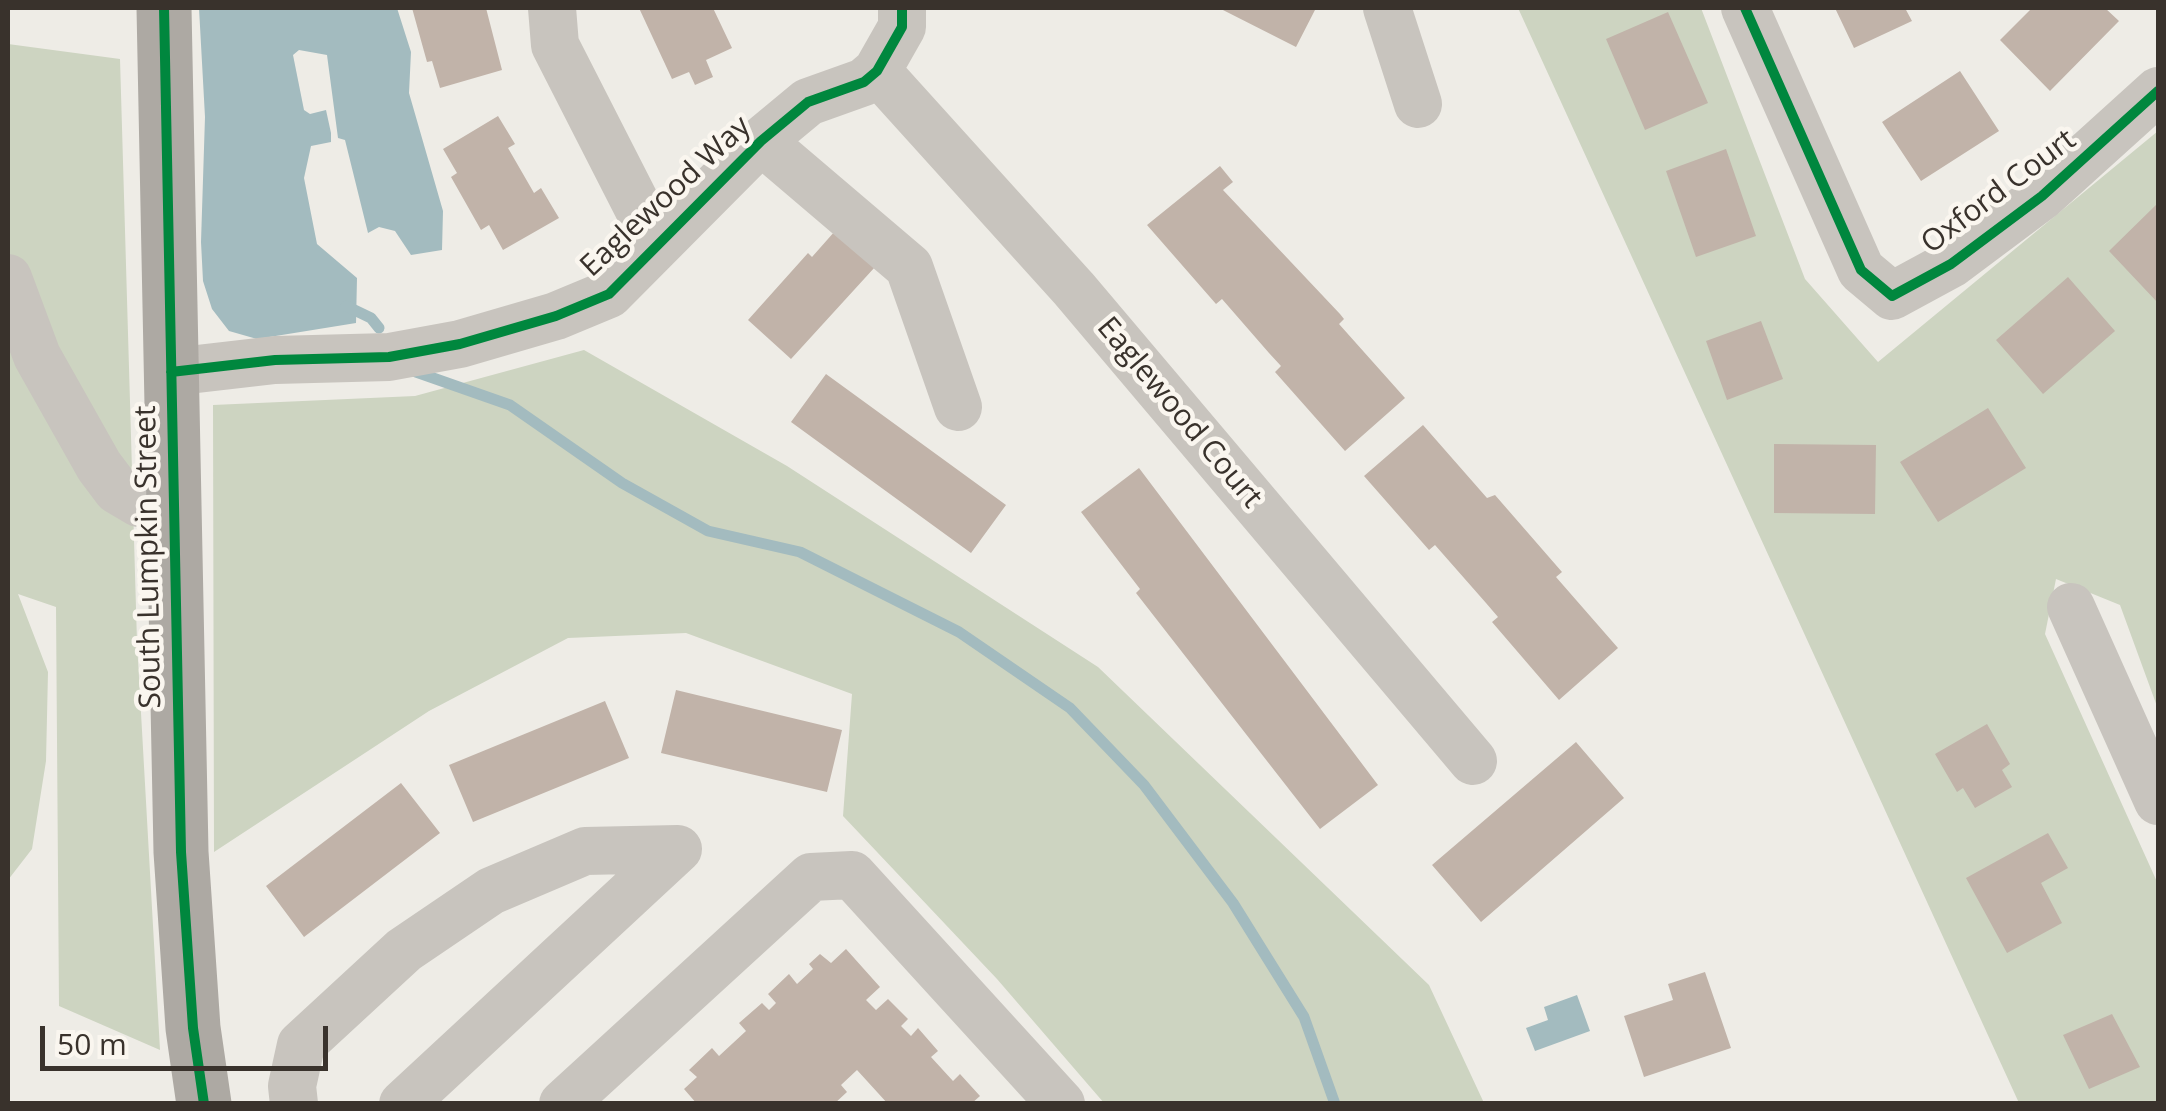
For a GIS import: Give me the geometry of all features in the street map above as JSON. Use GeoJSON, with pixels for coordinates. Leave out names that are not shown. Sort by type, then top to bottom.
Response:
{"type":"FeatureCollection","features":[{"type":"Feature","properties":{"kind":"main road","name":"South Lumpkin Street"},"geometry":{"type":"LineString","coordinates":[[164,8],[180,852],[192,1028],[204,1104]]}},
{"type":"Feature","properties":{"kind":"street","name":"Eaglewood Way"},"geometry":{"type":"LineString","coordinates":[[552,8],[555,45],[656,242]]}},
{"type":"Feature","properties":{"kind":"street"},"geometry":{"type":"LineString","coordinates":[[1387,8],[1418,104]]}},
{"type":"Feature","properties":{"kind":"street","name":"Oxford Court"},"geometry":{"type":"LineString","coordinates":[[1745,8],[1861,270],[1892,296],[1951,264],[2085,161],[2158,91]]}},
{"type":"Feature","properties":{"kind":"street"},"geometry":{"type":"LineString","coordinates":[[877,70],[912,14]]}},
{"type":"Feature","properties":{"kind":"street","name":"Eaglewood Way"},"geometry":{"type":"LineString","coordinates":[[171,372],[275,360],[389,356],[502,334],[609,294],[656,242],[808,102],[864,82],[877,70]]}},
{"type":"Feature","properties":{"kind":"street","name":"Eaglewood Court"},"geometry":{"type":"LineString","coordinates":[[877,70],[1074,289],[1473,761]]}},
{"type":"Feature","properties":{"kind":"street"},"geometry":{"type":"LineString","coordinates":[[761,142],[909,267],[958,407]]}},
{"type":"Feature","properties":{"kind":"street"},"geometry":{"type":"LineString","coordinates":[[8,278],[37,356],[99,466],[117,490],[139,504],[172,508]]}},
{"type":"Feature","properties":{"kind":"street"},"geometry":{"type":"LineString","coordinates":[[2071,607],[2158,801]]}},
{"type":"Feature","properties":{"kind":"street"},"geometry":{"type":"LineString","coordinates":[[294,1104],[292,1086],[301,1045],[404,950],[492,891],[585,851],[678,848],[403,1104]]}},
{"type":"Feature","properties":{"kind":"street"},"geometry":{"type":"LineString","coordinates":[[562,1104],[811,876],[852,875],[1061,1104]]}},
{"type":"Feature","properties":{"kind":"green space"},"geometry":{"type":"Polygon","coordinates":[[[1518,8],[1701,8],[1805,279],[1878,362],[2158,131],[2158,709],[2120,605],[2056,579],[2045,634],[2158,884],[2158,1103],[2019,1103],[1518,8]]]}},
{"type":"Feature","properties":{"kind":"green space"},"geometry":{"type":"Polygon","coordinates":[[[8,44],[120,59],[137,642],[160,1050],[59,1006],[56,607],[18,594],[48,672],[46,761],[32,849],[8,880],[8,44]]]}},
{"type":"Feature","properties":{"kind":"green space"},"geometry":{"type":"Polygon","coordinates":[[[584,350],[787,466],[1098,667],[1429,985],[1484,1103],[1104,1103],[997,979],[843,816],[852,694],[686,633],[568,638],[429,711],[214,852],[213,405],[415,396],[584,350]]]}},
{"type":"Feature","properties":{"kind":"water"},"geometry":{"type":"Polygon","coordinates":[[[199,8],[397,8],[411,52],[409,93],[443,211],[442,250],[411,255],[395,231],[379,227],[368,233],[345,140],[338,138],[327,55],[299,50],[293,55],[304,110],[310,114],[326,110],[331,133],[331,142],[311,146],[304,178],[317,244],[357,278],[356,323],[257,339],[229,331],[212,309],[203,281],[201,242],[205,117],[199,8]]]}},
{"type":"Feature","properties":{"kind":"water"},"geometry":{"type":"Polygon","coordinates":[[[1577,995],[1590,1031],[1535,1051],[1526,1028],[1548,1020],[1544,1007],[1577,995]]]}},
{"type":"Feature","properties":{"kind":"building"},"geometry":{"type":"Polygon","coordinates":[[[412,8],[486,8],[502,70],[440,88],[432,61],[427,62],[412,8]]]}},
{"type":"Feature","properties":{"kind":"building"},"geometry":{"type":"Polygon","coordinates":[[[639,8],[713,8],[732,48],[706,60],[713,77],[695,85],[689,72],[672,79],[639,8]]]}},
{"type":"Feature","properties":{"kind":"building"},"geometry":{"type":"Polygon","coordinates":[[[1219,8],[1316,8],[1296,47],[1219,8]]]}},
{"type":"Feature","properties":{"kind":"building"},"geometry":{"type":"Polygon","coordinates":[[[1835,8],[1905,8],[1912,21],[1854,48],[1835,8]]]}},
{"type":"Feature","properties":{"kind":"building"},"geometry":{"type":"Polygon","coordinates":[[[2032,8],[2105,8],[2119,21],[2050,91],[2000,40],[2032,8]]]}},
{"type":"Feature","properties":{"kind":"building"},"geometry":{"type":"Polygon","coordinates":[[[1668,12],[1708,103],[1645,130],[1606,39],[1668,12]]]}},
{"type":"Feature","properties":{"kind":"building"},"geometry":{"type":"Polygon","coordinates":[[[1960,71],[1999,131],[1921,181],[1882,122],[1960,71]]]}},
{"type":"Feature","properties":{"kind":"building"},"geometry":{"type":"Polygon","coordinates":[[[498,116],[515,144],[508,148],[534,193],[541,188],[559,218],[503,250],[489,225],[481,230],[451,177],[457,173],[443,149],[498,116]]]}},
{"type":"Feature","properties":{"kind":"building"},"geometry":{"type":"Polygon","coordinates":[[[1726,149],[1756,236],[1696,257],[1666,171],[1726,149]]]}},
{"type":"Feature","properties":{"kind":"building"},"geometry":{"type":"Polygon","coordinates":[[[1220,166],[1233,182],[1223,190],[1340,314],[1344,319],[1339,324],[1405,398],[1345,451],[1275,372],[1281,366],[1222,299],[1216,304],[1147,225],[1220,166]]]}},
{"type":"Feature","properties":{"kind":"building"},"geometry":{"type":"Polygon","coordinates":[[[2158,203],[2158,303],[2109,251],[2158,203]]]}},
{"type":"Feature","properties":{"kind":"building"},"geometry":{"type":"Polygon","coordinates":[[[835,231],[875,267],[791,359],[748,320],[808,253],[812,257],[835,231]]]}},
{"type":"Feature","properties":{"kind":"building"},"geometry":{"type":"Polygon","coordinates":[[[2068,277],[2115,331],[2043,394],[1996,340],[2068,277]]]}},
{"type":"Feature","properties":{"kind":"building"},"geometry":{"type":"Polygon","coordinates":[[[1761,321],[1783,379],[1727,400],[1706,341],[1761,321]]]}},
{"type":"Feature","properties":{"kind":"building"},"geometry":{"type":"Polygon","coordinates":[[[826,374],[1006,505],[971,553],[791,422],[826,374]]]}},
{"type":"Feature","properties":{"kind":"building"},"geometry":{"type":"Polygon","coordinates":[[[1988,408],[2026,468],[1938,522],[1900,462],[1988,408]]]}},
{"type":"Feature","properties":{"kind":"building"},"geometry":{"type":"Polygon","coordinates":[[[1423,425],[1487,498],[1495,495],[1562,572],[1556,577],[1618,648],[1559,700],[1492,622],[1498,617],[1486,603],[1435,545],[1429,550],[1364,476],[1423,425]]]}},
{"type":"Feature","properties":{"kind":"building"},"geometry":{"type":"Polygon","coordinates":[[[1774,444],[1876,445],[1875,514],[1774,513],[1774,444]]]}},
{"type":"Feature","properties":{"kind":"building"},"geometry":{"type":"Polygon","coordinates":[[[1139,468],[1378,785],[1320,829],[1136,593],[1140,589],[1081,512],[1139,468]]]}},
{"type":"Feature","properties":{"kind":"building"},"geometry":{"type":"Polygon","coordinates":[[[676,690],[842,730],[827,792],[661,753],[676,690]]]}},
{"type":"Feature","properties":{"kind":"building"},"geometry":{"type":"Polygon","coordinates":[[[605,701],[629,758],[473,822],[449,765],[605,701]]]}},
{"type":"Feature","properties":{"kind":"building"},"geometry":{"type":"Polygon","coordinates":[[[1987,724],[2010,764],[2002,770],[2012,787],[1975,808],[1963,788],[1957,792],[1935,754],[1987,724]]]}},
{"type":"Feature","properties":{"kind":"building"},"geometry":{"type":"Polygon","coordinates":[[[1576,742],[1624,798],[1481,922],[1432,865],[1576,742]]]}},
{"type":"Feature","properties":{"kind":"building"},"geometry":{"type":"Polygon","coordinates":[[[401,783],[440,833],[304,937],[266,886],[401,783]]]}},
{"type":"Feature","properties":{"kind":"building"},"geometry":{"type":"Polygon","coordinates":[[[2048,833],[2068,868],[2041,883],[2062,923],[2007,953],[1966,878],[2048,833]]]}},
{"type":"Feature","properties":{"kind":"building"},"geometry":{"type":"Polygon","coordinates":[[[846,949],[880,987],[866,1000],[876,1010],[888,999],[908,1019],[901,1026],[911,1036],[918,1028],[938,1051],[931,1057],[953,1081],[960,1074],[980,1096],[971,1104],[888,1104],[857,1070],[841,1085],[847,1092],[834,1104],[697,1104],[684,1089],[697,1077],[689,1070],[712,1048],[719,1056],[746,1031],[739,1023],[762,1003],[769,1010],[776,1003],[768,994],[789,974],[797,984],[813,969],[809,964],[820,954],[831,963],[846,949]]]}},
{"type":"Feature","properties":{"kind":"building"},"geometry":{"type":"Polygon","coordinates":[[[1705,972],[1731,1048],[1644,1077],[1624,1016],[1673,1000],[1668,984],[1705,972]]]}},
{"type":"Feature","properties":{"kind":"building"},"geometry":{"type":"Polygon","coordinates":[[[2112,1014],[2140,1067],[2089,1089],[2063,1035],[2112,1014]]]}},
{"type":"Feature","properties":{"kind":"waterway"},"geometry":{"type":"LineString","coordinates":[[346,306],[371,318],[379,328]]}},
{"type":"Feature","properties":{"kind":"waterway"},"geometry":{"type":"LineString","coordinates":[[416,372],[510,405],[622,483],[708,531],[800,552],[959,632],[1070,708],[1144,785],[1233,903],[1304,1017],[1335,1104]]}},
{"type":"Feature","properties":{"kind":"cycle path"},"geometry":{"type":"LineString","coordinates":[[164,8],[181,852],[193,1028],[204,1104]]}},
{"type":"Feature","properties":{"kind":"cycle path"},"geometry":{"type":"LineString","coordinates":[[171,372],[275,360],[389,357],[460,344],[556,316],[609,294],[761,141],[808,102],[864,82],[877,71],[902,27],[902,8]]}},
{"type":"Feature","properties":{"kind":"cycle path"},"geometry":{"type":"LineString","coordinates":[[1745,8],[1861,270],[1892,296],[1951,264],[2042,196],[2158,91]]}}]}
